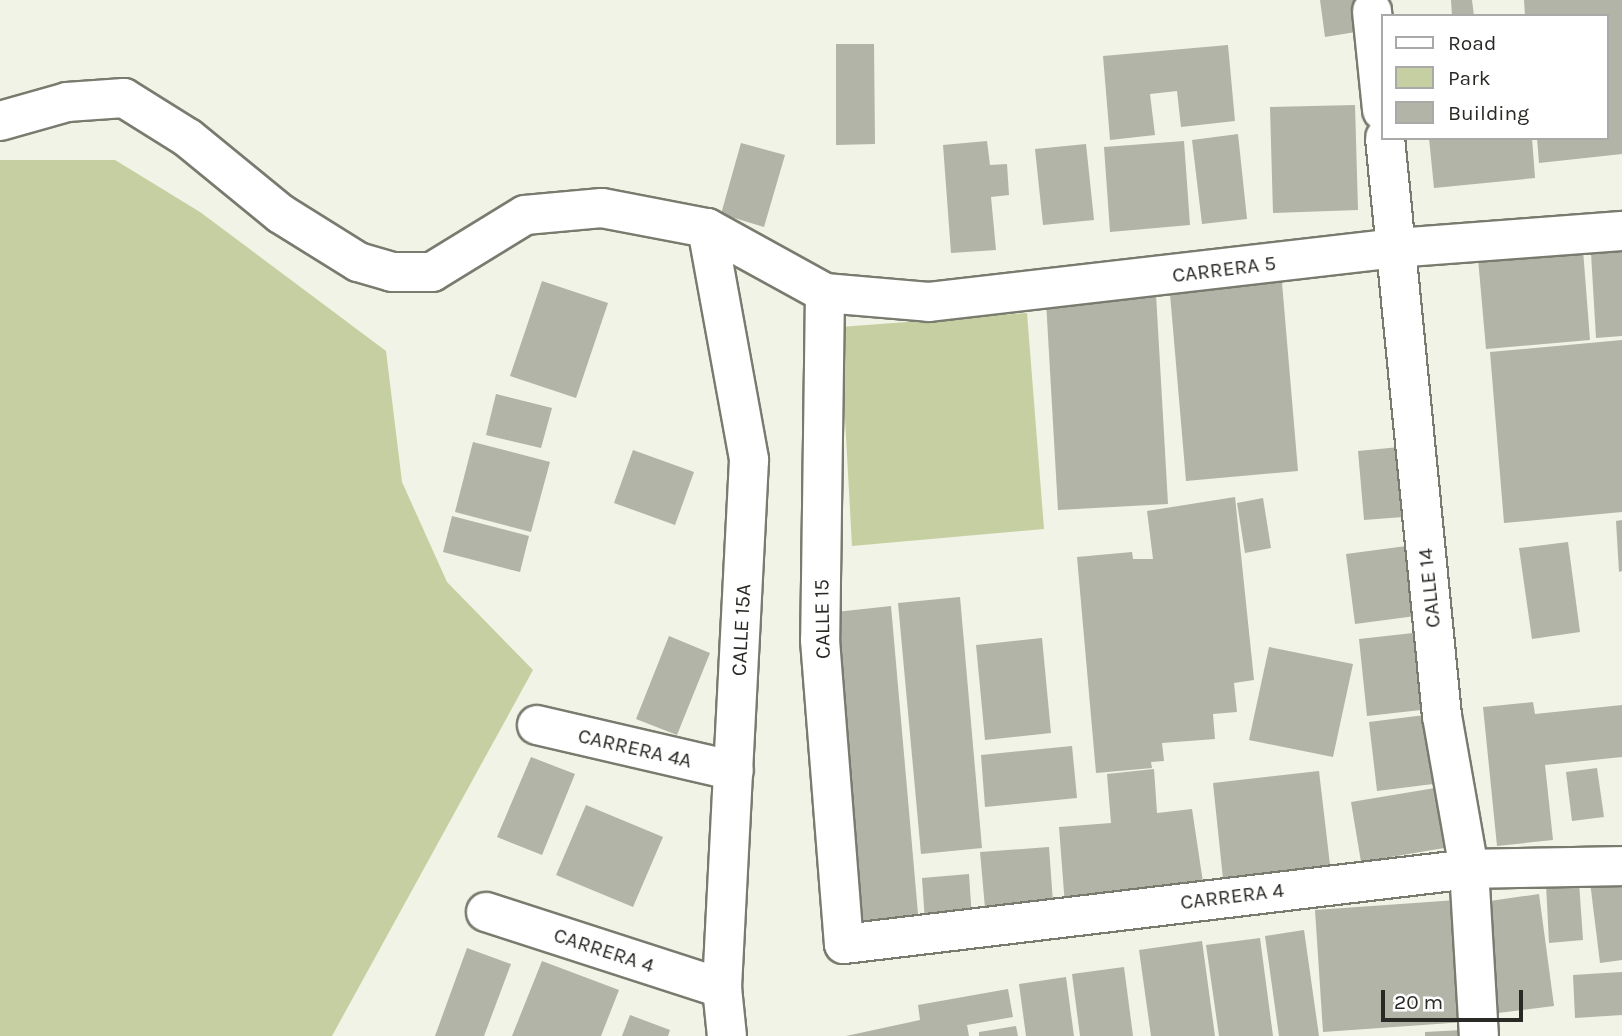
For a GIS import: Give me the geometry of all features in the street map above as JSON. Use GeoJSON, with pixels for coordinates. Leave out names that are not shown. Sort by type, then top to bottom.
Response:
{"type":"FeatureCollection","features":[{"type":"Feature","properties":{"kind":"street"},"geometry":{"type":"LineString","coordinates":[[1372,11],[1380,90]]}},
{"type":"Feature","properties":{"kind":"street"},"geometry":{"type":"LineString","coordinates":[[0,121],[67,102],[124,98],[188,138],[281,214],[358,262],[392,272],[432,272],[525,215],[602,208],[707,228],[825,293]]}},
{"type":"Feature","properties":{"kind":"street","name":"CALLE 14"},"geometry":{"type":"LineString","coordinates":[[1385,140],[1442,716],[1468,869],[1479,1036]]}},
{"type":"Feature","properties":{"kind":"street","name":"CALLE 15A"},"geometry":{"type":"LineString","coordinates":[[707,228],[749,460],[722,988],[727,1036]]}},
{"type":"Feature","properties":{"kind":"street","name":"CARRERA 5"},"geometry":{"type":"LineString","coordinates":[[825,293],[929,302],[1396,248],[1622,231]]}},
{"type":"Feature","properties":{"kind":"street","name":"CALLE 15"},"geometry":{"type":"LineString","coordinates":[[825,293],[820,640],[844,944]]}},
{"type":"Feature","properties":{"kind":"street","name":"CARRERA 4A"},"geometry":{"type":"LineString","coordinates":[[537,725],[734,771]]}},
{"type":"Feature","properties":{"kind":"street","name":"CARRERA 4"},"geometry":{"type":"LineString","coordinates":[[844,944],[1468,869],[1622,866]]}},
{"type":"Feature","properties":{"kind":"street","name":"CARRERA 4"},"geometry":{"type":"LineString","coordinates":[[486,912],[722,988]]}},
{"type":"Feature","properties":{"kind":"green space"},"geometry":{"type":"Polygon","coordinates":[[[0,160],[115,160],[200,212],[386,351],[402,482],[447,582],[533,670],[332,1036],[0,1036],[0,160]]]}},
{"type":"Feature","properties":{"kind":"green space"},"geometry":{"type":"Polygon","coordinates":[[[1027,313],[1044,529],[852,546],[840,327],[1027,313]]]}},
{"type":"Feature","properties":{"kind":"building"},"geometry":{"type":"Polygon","coordinates":[[[1320,0],[1364,0],[1368,30],[1325,37],[1320,0]]]}},
{"type":"Feature","properties":{"kind":"building"},"geometry":{"type":"Polygon","coordinates":[[[1451,0],[1472,0],[1474,14],[1452,14],[1451,0]]]}},
{"type":"Feature","properties":{"kind":"building"},"geometry":{"type":"Polygon","coordinates":[[[1524,0],[1622,0],[1622,154],[1539,163],[1537,140],[1608,140],[1608,14],[1525,14],[1524,0]]]}},
{"type":"Feature","properties":{"kind":"building"},"geometry":{"type":"Polygon","coordinates":[[[836,44],[874,44],[875,144],[836,145],[836,44]]]}},
{"type":"Feature","properties":{"kind":"building"},"geometry":{"type":"Polygon","coordinates":[[[1228,45],[1235,121],[1181,127],[1177,91],[1150,94],[1155,135],[1110,140],[1103,56],[1228,45]]]}},
{"type":"Feature","properties":{"kind":"building"},"geometry":{"type":"Polygon","coordinates":[[[1355,105],[1358,210],[1273,213],[1270,107],[1355,105]]]}},
{"type":"Feature","properties":{"kind":"building"},"geometry":{"type":"Polygon","coordinates":[[[1238,134],[1247,219],[1202,224],[1192,140],[1238,134]]]}},
{"type":"Feature","properties":{"kind":"building"},"geometry":{"type":"Polygon","coordinates":[[[1429,140],[1532,140],[1535,178],[1434,188],[1429,140]]]}},
{"type":"Feature","properties":{"kind":"building"},"geometry":{"type":"Polygon","coordinates":[[[987,141],[990,165],[1007,164],[1009,195],[991,197],[996,250],[951,253],[943,145],[987,141]]]}},
{"type":"Feature","properties":{"kind":"building"},"geometry":{"type":"Polygon","coordinates":[[[1184,141],[1190,225],[1110,232],[1104,147],[1184,141]]]}},
{"type":"Feature","properties":{"kind":"building"},"geometry":{"type":"Polygon","coordinates":[[[741,143],[785,155],[764,227],[721,214],[741,143]]]}},
{"type":"Feature","properties":{"kind":"building"},"geometry":{"type":"Polygon","coordinates":[[[1086,144],[1094,220],[1043,225],[1035,149],[1086,144]]]}},
{"type":"Feature","properties":{"kind":"building"},"geometry":{"type":"Polygon","coordinates":[[[1622,233],[1622,336],[1596,338],[1590,236],[1622,233]]]}},
{"type":"Feature","properties":{"kind":"building"},"geometry":{"type":"Polygon","coordinates":[[[1582,237],[1590,340],[1486,349],[1477,247],[1582,237]]]}},
{"type":"Feature","properties":{"kind":"building"},"geometry":{"type":"Polygon","coordinates":[[[1281,271],[1298,471],[1186,481],[1169,282],[1281,271]]]}},
{"type":"Feature","properties":{"kind":"building"},"geometry":{"type":"Polygon","coordinates":[[[542,281],[608,303],[576,398],[510,376],[542,281]]]}},
{"type":"Feature","properties":{"kind":"building"},"geometry":{"type":"Polygon","coordinates":[[[1156,294],[1168,504],[1058,510],[1046,301],[1156,294]]]}},
{"type":"Feature","properties":{"kind":"building"},"geometry":{"type":"Polygon","coordinates":[[[1622,340],[1622,512],[1504,523],[1490,352],[1622,340]]]}},
{"type":"Feature","properties":{"kind":"building"},"geometry":{"type":"Polygon","coordinates":[[[496,394],[552,408],[541,448],[486,435],[496,394]]]}},
{"type":"Feature","properties":{"kind":"building"},"geometry":{"type":"Polygon","coordinates":[[[473,442],[550,462],[531,532],[455,512],[473,442]]]}},
{"type":"Feature","properties":{"kind":"building"},"geometry":{"type":"Polygon","coordinates":[[[1410,446],[1416,516],[1364,520],[1358,451],[1410,446]]]}},
{"type":"Feature","properties":{"kind":"building"},"geometry":{"type":"Polygon","coordinates":[[[633,450],[694,472],[675,525],[614,503],[633,450]]]}},
{"type":"Feature","properties":{"kind":"building"},"geometry":{"type":"Polygon","coordinates":[[[1235,497],[1254,680],[1234,683],[1237,712],[1213,714],[1215,739],[1162,743],[1164,761],[1151,762],[1152,768],[1096,773],[1077,557],[1132,552],[1133,559],[1153,559],[1147,511],[1235,497]]]}},
{"type":"Feature","properties":{"kind":"building"},"geometry":{"type":"Polygon","coordinates":[[[1263,498],[1271,548],[1245,553],[1237,503],[1263,498]]]}},
{"type":"Feature","properties":{"kind":"building"},"geometry":{"type":"Polygon","coordinates":[[[452,516],[529,536],[520,572],[443,552],[452,516]]]}},
{"type":"Feature","properties":{"kind":"building"},"geometry":{"type":"Polygon","coordinates":[[[1622,520],[1622,571],[1619,572],[1616,521],[1622,520]]]}},
{"type":"Feature","properties":{"kind":"building"},"geometry":{"type":"Polygon","coordinates":[[[1568,542],[1580,632],[1532,639],[1519,548],[1568,542]]]}},
{"type":"Feature","properties":{"kind":"building"},"geometry":{"type":"Polygon","coordinates":[[[1414,545],[1423,615],[1355,624],[1346,554],[1414,545]]]}},
{"type":"Feature","properties":{"kind":"building"},"geometry":{"type":"Polygon","coordinates":[[[960,597],[982,848],[921,854],[898,603],[960,597]]]}},
{"type":"Feature","properties":{"kind":"building"},"geometry":{"type":"Polygon","coordinates":[[[891,606],[919,925],[864,930],[836,612],[891,606]]]}},
{"type":"Feature","properties":{"kind":"building"},"geometry":{"type":"Polygon","coordinates":[[[1413,633],[1421,710],[1367,716],[1359,639],[1413,633]]]}},
{"type":"Feature","properties":{"kind":"building"},"geometry":{"type":"Polygon","coordinates":[[[669,636],[710,653],[677,735],[636,719],[669,636]]]}},
{"type":"Feature","properties":{"kind":"building"},"geometry":{"type":"Polygon","coordinates":[[[1042,638],[1051,733],[985,740],[976,645],[1042,638]]]}},
{"type":"Feature","properties":{"kind":"building"},"geometry":{"type":"Polygon","coordinates":[[[1269,647],[1353,664],[1333,757],[1249,740],[1269,647]]]}},
{"type":"Feature","properties":{"kind":"building"},"geometry":{"type":"Polygon","coordinates":[[[1533,702],[1535,714],[1622,705],[1622,757],[1545,765],[1553,840],[1497,846],[1483,707],[1533,702]]]}},
{"type":"Feature","properties":{"kind":"building"},"geometry":{"type":"Polygon","coordinates":[[[1425,715],[1433,784],[1377,791],[1369,722],[1425,715]]]}},
{"type":"Feature","properties":{"kind":"building"},"geometry":{"type":"Polygon","coordinates":[[[1072,746],[1077,798],[985,807],[981,755],[1072,746]]]}},
{"type":"Feature","properties":{"kind":"building"},"geometry":{"type":"Polygon","coordinates":[[[531,757],[575,774],[542,855],[497,837],[531,757]]]}},
{"type":"Feature","properties":{"kind":"building"},"geometry":{"type":"Polygon","coordinates":[[[1597,768],[1604,817],[1572,821],[1566,772],[1597,768]]]}},
{"type":"Feature","properties":{"kind":"building"},"geometry":{"type":"Polygon","coordinates":[[[1154,769],[1157,813],[1192,809],[1204,889],[1065,906],[1059,827],[1111,823],[1107,774],[1154,769]]]}},
{"type":"Feature","properties":{"kind":"building"},"geometry":{"type":"Polygon","coordinates":[[[1319,771],[1330,865],[1223,879],[1213,783],[1319,771]]]}},
{"type":"Feature","properties":{"kind":"building"},"geometry":{"type":"Polygon","coordinates":[[[1441,787],[1450,847],[1361,862],[1351,802],[1441,787]]]}},
{"type":"Feature","properties":{"kind":"building"},"geometry":{"type":"Polygon","coordinates":[[[586,805],[663,837],[633,907],[556,875],[586,805]]]}},
{"type":"Feature","properties":{"kind":"building"},"geometry":{"type":"Polygon","coordinates":[[[1049,847],[1053,903],[985,908],[980,852],[1049,847]]]}},
{"type":"Feature","properties":{"kind":"building"},"geometry":{"type":"Polygon","coordinates":[[[969,874],[972,919],[925,922],[922,878],[969,874]]]}},
{"type":"Feature","properties":{"kind":"building"},"geometry":{"type":"Polygon","coordinates":[[[1622,878],[1622,960],[1600,963],[1590,882],[1622,878]]]}},
{"type":"Feature","properties":{"kind":"building"},"geometry":{"type":"Polygon","coordinates":[[[1579,882],[1583,940],[1549,943],[1546,884],[1579,882]]]}},
{"type":"Feature","properties":{"kind":"building"},"geometry":{"type":"Polygon","coordinates":[[[1539,894],[1554,1006],[1490,1014],[1476,903],[1539,894]]]}},
{"type":"Feature","properties":{"kind":"building"},"geometry":{"type":"Polygon","coordinates":[[[1457,900],[1465,1022],[1323,1032],[1315,910],[1457,900]]]}},
{"type":"Feature","properties":{"kind":"building"},"geometry":{"type":"Polygon","coordinates":[[[1304,930],[1319,1036],[1279,1036],[1265,936],[1304,930]]]}},
{"type":"Feature","properties":{"kind":"building"},"geometry":{"type":"Polygon","coordinates":[[[1260,938],[1273,1036],[1219,1036],[1206,945],[1260,938]]]}},
{"type":"Feature","properties":{"kind":"building"},"geometry":{"type":"Polygon","coordinates":[[[1202,941],[1215,1036],[1151,1036],[1139,950],[1202,941]]]}},
{"type":"Feature","properties":{"kind":"building"},"geometry":{"type":"Polygon","coordinates":[[[467,948],[511,964],[484,1036],[435,1036],[467,948]]]}},
{"type":"Feature","properties":{"kind":"building"},"geometry":{"type":"Polygon","coordinates":[[[542,961],[619,990],[601,1036],[512,1036],[542,961]]]}},
{"type":"Feature","properties":{"kind":"building"},"geometry":{"type":"Polygon","coordinates":[[[1124,967],[1133,1036],[1080,1036],[1072,974],[1124,967]]]}},
{"type":"Feature","properties":{"kind":"building"},"geometry":{"type":"Polygon","coordinates":[[[1622,972],[1622,1015],[1575,1018],[1573,975],[1622,972]]]}},
{"type":"Feature","properties":{"kind":"building"},"geometry":{"type":"Polygon","coordinates":[[[1066,977],[1074,1036],[1026,1036],[1019,984],[1066,977]]]}},
{"type":"Feature","properties":{"kind":"building"},"geometry":{"type":"Polygon","coordinates":[[[1008,989],[1013,1017],[967,1025],[969,1036],[846,1036],[920,1020],[918,1005],[1008,989]]]}},
{"type":"Feature","properties":{"kind":"building"},"geometry":{"type":"Polygon","coordinates":[[[630,1015],[670,1030],[668,1036],[622,1036],[630,1015]]]}},
{"type":"Feature","properties":{"kind":"building"},"geometry":{"type":"Polygon","coordinates":[[[1016,1026],[1018,1036],[979,1036],[979,1032],[1016,1026]]]}},
{"type":"Feature","properties":{"kind":"building"},"geometry":{"type":"Polygon","coordinates":[[[1462,1030],[1462,1036],[1425,1036],[1425,1032],[1462,1030]]]}}]}
